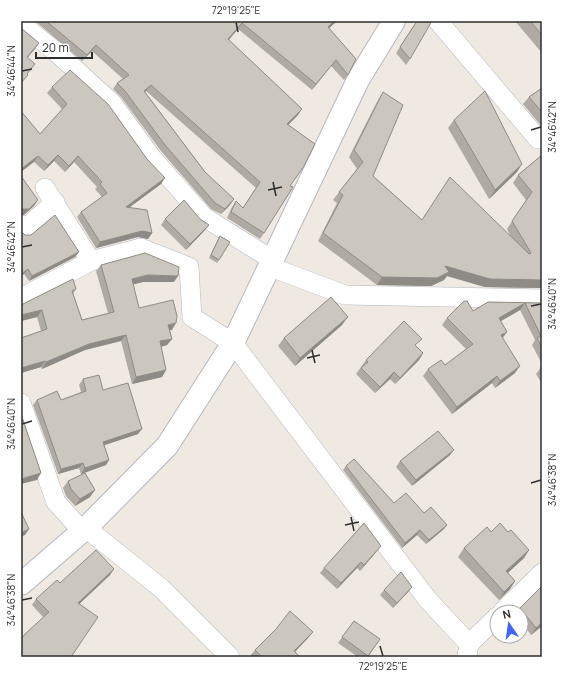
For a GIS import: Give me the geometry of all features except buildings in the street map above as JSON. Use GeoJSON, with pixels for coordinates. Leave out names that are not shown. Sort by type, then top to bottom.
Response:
{"type":"FeatureCollection","features":[{"type":"Feature","properties":{"kind":"main road"},"geometry":{"type":"LineString","coordinates":[[21,584],[84,529],[167,446],[233,343],[358,80],[394,21]]}},
{"type":"Feature","properties":{"kind":"street"},"geometry":{"type":"LineString","coordinates":[[438,21],[538,139]]}},
{"type":"Feature","properties":{"kind":"street"},"geometry":{"type":"LineString","coordinates":[[22,22],[112,103],[152,158],[204,217],[270,263],[345,295],[542,299]]}},
{"type":"Feature","properties":{"kind":"street"},"geometry":{"type":"LineString","coordinates":[[21,224],[25,229],[50,195],[91,261]]}},
{"type":"Feature","properties":{"kind":"street"},"geometry":{"type":"LineString","coordinates":[[21,298],[91,261],[140,248],[189,266],[192,317],[233,343],[428,600],[468,650],[489,625]]}},
{"type":"Feature","properties":{"kind":"street"},"geometry":{"type":"LineString","coordinates":[[21,403],[56,502],[84,529],[161,588],[230,657]]}},
{"type":"Feature","properties":{"kind":"street"},"geometry":{"type":"LineString","coordinates":[[510,604],[542,573]]}}]}
